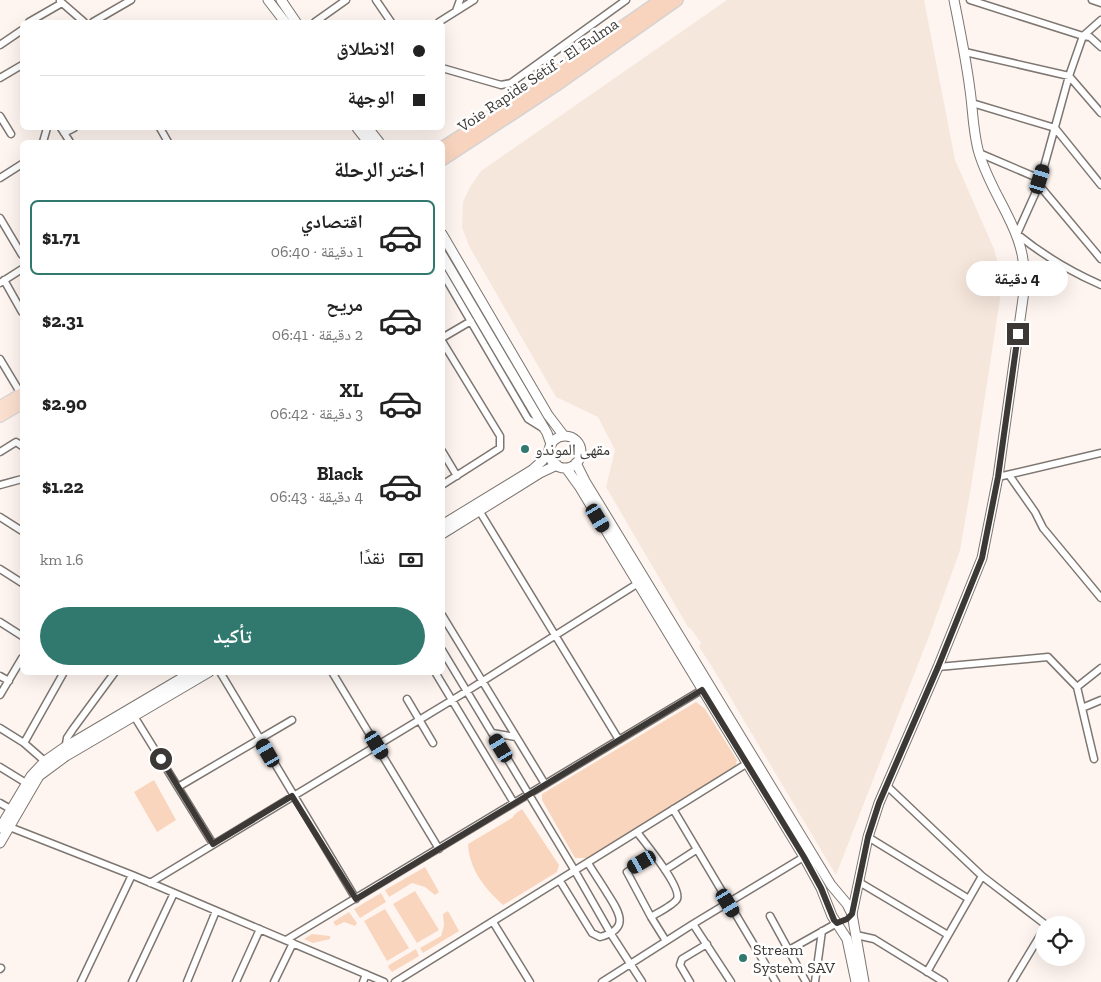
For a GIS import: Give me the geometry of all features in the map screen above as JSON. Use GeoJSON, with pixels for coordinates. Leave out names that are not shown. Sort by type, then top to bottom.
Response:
{"type":"FeatureCollection","features":[{"type":"Feature","properties":{"kind":"highway","name":"Voie Rapide Sétif - El Eulma"},"geometry":{"type":"LineString","coordinates":[[445,146],[503,109],[661,0]]}},
{"type":"Feature","properties":{"kind":"highway","name":"Voie Rapide Sétif - El Eulma"},"geometry":{"type":"LineString","coordinates":[[445,158],[556,86],[677,0]]}},
{"type":"Feature","properties":{"kind":"main road"},"geometry":{"type":"LineString","coordinates":[[0,406],[20,398]]}},
{"type":"Feature","properties":{"kind":"main road"},"geometry":{"type":"LineString","coordinates":[[0,417],[20,399]]}},
{"type":"Feature","properties":{"kind":"street"},"geometry":{"type":"LineString","coordinates":[[96,20],[128,0]]}},
{"type":"Feature","properties":{"kind":"street"},"geometry":{"type":"LineString","coordinates":[[268,0],[283,20]]}},
{"type":"Feature","properties":{"kind":"street"},"geometry":{"type":"LineString","coordinates":[[281,0],[295,20]]}},
{"type":"Feature","properties":{"kind":"street"},"geometry":{"type":"LineString","coordinates":[[318,20],[346,0]]}},
{"type":"Feature","properties":{"kind":"street"},"geometry":{"type":"LineString","coordinates":[[376,0],[390,20]]}},
{"type":"Feature","properties":{"kind":"street"},"geometry":{"type":"LineString","coordinates":[[456,12],[460,0]]}},
{"type":"Feature","properties":{"kind":"street"},"geometry":{"type":"LineString","coordinates":[[442,20],[474,0]]}},
{"type":"Feature","properties":{"kind":"street"},"geometry":{"type":"LineString","coordinates":[[445,69],[501,85],[510,82],[626,0]]}},
{"type":"Feature","properties":{"kind":"street"},"geometry":{"type":"LineString","coordinates":[[789,950],[847,919],[852,914],[868,837],[886,785],[938,667],[982,558],[998,477],[1025,284],[1024,259],[1017,234],[979,153],[965,52],[954,0]]}},
{"type":"Feature","properties":{"kind":"street"},"geometry":{"type":"LineString","coordinates":[[970,0],[1090,37],[1101,47]]}},
{"type":"Feature","properties":{"kind":"street"},"geometry":{"type":"LineString","coordinates":[[1092,0],[1101,3]]}},
{"type":"Feature","properties":{"kind":"street"},"geometry":{"type":"LineString","coordinates":[[32,20],[61,1],[82,20]]}},
{"type":"Feature","properties":{"kind":"street"},"geometry":{"type":"LineString","coordinates":[[1017,234],[1040,182],[1083,36],[1101,20]]}},
{"type":"Feature","properties":{"kind":"street"},"geometry":{"type":"LineString","coordinates":[[0,45],[20,31]]}},
{"type":"Feature","properties":{"kind":"street"},"geometry":{"type":"LineString","coordinates":[[965,52],[1070,76],[1101,113]]}},
{"type":"Feature","properties":{"kind":"street"},"geometry":{"type":"LineString","coordinates":[[0,78],[20,66]]}},
{"type":"Feature","properties":{"kind":"street"},"geometry":{"type":"LineString","coordinates":[[972,103],[1055,128],[1101,185]]}},
{"type":"Feature","properties":{"kind":"street"},"geometry":{"type":"LineString","coordinates":[[0,116],[11,134]]}},
{"type":"Feature","properties":{"kind":"street"},"geometry":{"type":"LineString","coordinates":[[359,130],[366,140]]}},
{"type":"Feature","properties":{"kind":"street"},"geometry":{"type":"LineString","coordinates":[[370,130],[377,140]]}},
{"type":"Feature","properties":{"kind":"street"},"geometry":{"type":"LineString","coordinates":[[979,153],[1040,182],[1101,259]]}},
{"type":"Feature","properties":{"kind":"street"},"geometry":{"type":"LineString","coordinates":[[0,178],[20,165]]}},
{"type":"Feature","properties":{"kind":"street"},"geometry":{"type":"LineString","coordinates":[[0,218],[3,230],[20,252]]}},
{"type":"Feature","properties":{"kind":"street"},"geometry":{"type":"LineString","coordinates":[[1017,234],[1042,254],[1084,278],[1101,285]]}},
{"type":"Feature","properties":{"kind":"street"},"geometry":{"type":"LineString","coordinates":[[445,239],[548,415],[564,436],[574,440],[580,447],[580,455],[576,463],[534,477],[445,532]]}},
{"type":"Feature","properties":{"kind":"street"},"geometry":{"type":"LineString","coordinates":[[445,260],[545,430],[551,460],[561,467],[579,486],[710,685],[751,761]]}},
{"type":"Feature","properties":{"kind":"street"},"geometry":{"type":"LineString","coordinates":[[20,270],[2,282],[20,309]]}},
{"type":"Feature","properties":{"kind":"street"},"geometry":{"type":"LineString","coordinates":[[445,277],[528,419],[545,430]]}},
{"type":"Feature","properties":{"kind":"street"},"geometry":{"type":"LineString","coordinates":[[445,337],[471,321]]}},
{"type":"Feature","properties":{"kind":"street"},"geometry":{"type":"LineString","coordinates":[[445,344],[500,436],[501,444],[500,448],[445,483]]}},
{"type":"Feature","properties":{"kind":"street"},"geometry":{"type":"LineString","coordinates":[[0,359],[20,394]]}},
{"type":"Feature","properties":{"kind":"street"},"geometry":{"type":"LineString","coordinates":[[445,523],[536,467],[557,439],[564,436]]}},
{"type":"Feature","properties":{"kind":"street"},"geometry":{"type":"LineString","coordinates":[[0,452],[16,442],[20,445]]}},
{"type":"Feature","properties":{"kind":"street"},"geometry":{"type":"LineString","coordinates":[[998,477],[1101,453]]}},
{"type":"Feature","properties":{"kind":"street"},"geometry":{"type":"LineString","coordinates":[[445,456],[457,476]]}},
{"type":"Feature","properties":{"kind":"street"},"geometry":{"type":"LineString","coordinates":[[576,463],[584,481],[702,690],[751,761],[808,854],[852,914],[856,935],[854,947],[856,982]]}},
{"type":"Feature","properties":{"kind":"street"},"geometry":{"type":"LineString","coordinates":[[1009,475],[1043,528],[1101,598]]}},
{"type":"Feature","properties":{"kind":"street"},"geometry":{"type":"LineString","coordinates":[[0,485],[20,480]]}},
{"type":"Feature","properties":{"kind":"street"},"geometry":{"type":"LineString","coordinates":[[15,481],[20,485]]}},
{"type":"Feature","properties":{"kind":"street"},"geometry":{"type":"LineString","coordinates":[[480,512],[620,740]]}},
{"type":"Feature","properties":{"kind":"street"},"geometry":{"type":"LineString","coordinates":[[0,528],[2,518],[20,530]]}},
{"type":"Feature","properties":{"kind":"street"},"geometry":{"type":"LineString","coordinates":[[0,569],[20,582]]}},
{"type":"Feature","properties":{"kind":"street"},"geometry":{"type":"LineString","coordinates":[[150,883],[467,691],[642,581]]}},
{"type":"Feature","properties":{"kind":"street"},"geometry":{"type":"LineString","coordinates":[[445,620],[545,784]]}},
{"type":"Feature","properties":{"kind":"street"},"geometry":{"type":"LineString","coordinates":[[0,622],[20,635]]}},
{"type":"Feature","properties":{"kind":"street"},"geometry":{"type":"LineString","coordinates":[[445,655],[611,934],[642,982]]}},
{"type":"Feature","properties":{"kind":"street"},"geometry":{"type":"LineString","coordinates":[[938,667],[1048,657],[1077,687],[1094,759]]}},
{"type":"Feature","properties":{"kind":"street"},"geometry":{"type":"LineString","coordinates":[[0,695],[20,662]]}},
{"type":"Feature","properties":{"kind":"street"},"geometry":{"type":"LineString","coordinates":[[1077,687],[1101,668]]}},
{"type":"Feature","properties":{"kind":"street"},"geometry":{"type":"LineString","coordinates":[[24,742],[62,675]]}},
{"type":"Feature","properties":{"kind":"street"},"geometry":{"type":"LineString","coordinates":[[66,752],[67,738],[113,675]]}},
{"type":"Feature","properties":{"kind":"street"},"geometry":{"type":"LineString","coordinates":[[13,811],[31,776],[187,675]]}},
{"type":"Feature","properties":{"kind":"street"},"geometry":{"type":"LineString","coordinates":[[66,752],[134,716],[204,675]]}},
{"type":"Feature","properties":{"kind":"street"},"geometry":{"type":"LineString","coordinates":[[222,675],[292,796],[356,899]]}},
{"type":"Feature","properties":{"kind":"street"},"geometry":{"type":"LineString","coordinates":[[334,675],[439,848]]}},
{"type":"Feature","properties":{"kind":"street"},"geometry":{"type":"LineString","coordinates":[[437,675],[514,803]]}},
{"type":"Feature","properties":{"kind":"street"},"geometry":{"type":"LineString","coordinates":[[0,676],[9,681]]}},
{"type":"Feature","properties":{"kind":"street"},"geometry":{"type":"LineString","coordinates":[[274,982],[290,942],[439,848],[710,685]]}},
{"type":"Feature","properties":{"kind":"street"},"geometry":{"type":"LineString","coordinates":[[407,699],[433,743]]}},
{"type":"Feature","properties":{"kind":"street"},"geometry":{"type":"LineString","coordinates":[[1082,708],[1101,700]]}},
{"type":"Feature","properties":{"kind":"street"},"geometry":{"type":"LineString","coordinates":[[134,716],[213,844]]}},
{"type":"Feature","properties":{"kind":"street"},"geometry":{"type":"LineString","coordinates":[[178,787],[292,720]]}},
{"type":"Feature","properties":{"kind":"street"},"geometry":{"type":"LineString","coordinates":[[0,728],[24,742],[48,764]]}},
{"type":"Feature","properties":{"kind":"street"},"geometry":{"type":"LineString","coordinates":[[492,733],[516,737]]}},
{"type":"Feature","properties":{"kind":"street"},"geometry":{"type":"LineString","coordinates":[[395,982],[751,761]]}},
{"type":"Feature","properties":{"kind":"street"},"geometry":{"type":"LineString","coordinates":[[0,843],[3,827],[48,764]]}},
{"type":"Feature","properties":{"kind":"street"},"geometry":{"type":"LineString","coordinates":[[0,766],[26,783]]}},
{"type":"Feature","properties":{"kind":"street"},"geometry":{"type":"LineString","coordinates":[[886,785],[982,876],[1035,917]]}},
{"type":"Feature","properties":{"kind":"street"},"geometry":{"type":"LineString","coordinates":[[0,803],[13,811]]}},
{"type":"Feature","properties":{"kind":"street"},"geometry":{"type":"LineString","coordinates":[[673,809],[776,982]]}},
{"type":"Feature","properties":{"kind":"street"},"geometry":{"type":"LineString","coordinates":[[3,827],[132,875],[384,982]]}},
{"type":"Feature","properties":{"kind":"street"},"geometry":{"type":"LineString","coordinates":[[637,832],[665,870],[677,891],[677,898],[674,902],[651,917]]}},
{"type":"Feature","properties":{"kind":"street"},"geometry":{"type":"LineString","coordinates":[[868,837],[969,899]]}},
{"type":"Feature","properties":{"kind":"street"},"geometry":{"type":"LineString","coordinates":[[665,870],[696,850]]}},
{"type":"Feature","properties":{"kind":"street"},"geometry":{"type":"LineString","coordinates":[[602,982],[808,854]]}},
{"type":"Feature","properties":{"kind":"street"},"geometry":{"type":"LineString","coordinates":[[808,854],[829,909],[854,947],[864,982]]}},
{"type":"Feature","properties":{"kind":"street"},"geometry":{"type":"LineString","coordinates":[[654,855],[627,872],[666,941]]}},
{"type":"Feature","properties":{"kind":"street"},"geometry":{"type":"LineString","coordinates":[[560,881],[592,933],[600,937],[611,934],[619,924],[619,912],[588,863]]}},
{"type":"Feature","properties":{"kind":"street"},"geometry":{"type":"LineString","coordinates":[[81,982],[132,875]]}},
{"type":"Feature","properties":{"kind":"street"},"geometry":{"type":"LineString","coordinates":[[927,972],[982,876]]}},
{"type":"Feature","properties":{"kind":"street"},"geometry":{"type":"LineString","coordinates":[[859,882],[948,935]]}},
{"type":"Feature","properties":{"kind":"street"},"geometry":{"type":"LineString","coordinates":[[132,982],[174,893]]}},
{"type":"Feature","properties":{"kind":"street"},"geometry":{"type":"LineString","coordinates":[[829,909],[836,903],[844,902]]}},
{"type":"Feature","properties":{"kind":"street"},"geometry":{"type":"LineString","coordinates":[[188,982],[216,911]]}},
{"type":"Feature","properties":{"kind":"street"},"geometry":{"type":"LineString","coordinates":[[770,916],[806,982]]}},
{"type":"Feature","properties":{"kind":"street"},"geometry":{"type":"LineString","coordinates":[[493,922],[530,982]]}},
{"type":"Feature","properties":{"kind":"street"},"geometry":{"type":"LineString","coordinates":[[693,924],[731,982]]}},
{"type":"Feature","properties":{"kind":"street"},"geometry":{"type":"LineString","coordinates":[[236,982],[260,930]]}},
{"type":"Feature","properties":{"kind":"street"},"geometry":{"type":"LineString","coordinates":[[815,982],[822,931]]}},
{"type":"Feature","properties":{"kind":"street"},"geometry":{"type":"LineString","coordinates":[[856,935],[874,939],[944,982]]}},
{"type":"Feature","properties":{"kind":"street"},"geometry":{"type":"LineString","coordinates":[[690,982],[680,965],[682,959],[707,944]]}},
{"type":"Feature","properties":{"kind":"street"},"geometry":{"type":"LineString","coordinates":[[1012,982],[1035,944]]}},
{"type":"Feature","properties":{"kind":"street"},"geometry":{"type":"LineString","coordinates":[[362,982],[366,974]]}},
{"type":"Feature","properties":{"kind":"shaded area"},"geometry":{"type":"Polygon","coordinates":[[[727,0],[924,0],[955,160],[994,249],[1002,278],[960,550],[931,631],[836,875],[699,647],[701,643],[688,627],[606,487],[615,450],[598,417],[556,397],[469,246],[462,227],[463,202],[481,171],[727,0]]]}},
{"type":"Feature","properties":{"kind":"shaded area"},"geometry":{"type":"Polygon","coordinates":[[[696,702],[705,709],[737,760],[735,769],[587,858],[575,858],[542,800],[542,794],[696,702]]]}},
{"type":"Feature","properties":{"kind":"shaded area"},"geometry":{"type":"Polygon","coordinates":[[[154,780],[176,820],[157,832],[134,792],[154,780]]]}},
{"type":"Feature","properties":{"kind":"shaded area"},"geometry":{"type":"Polygon","coordinates":[[[522,809],[559,865],[557,872],[503,905],[479,878],[471,862],[468,844],[512,818],[522,809]]]}},
{"type":"Feature","properties":{"kind":"shaded area"},"geometry":{"type":"Polygon","coordinates":[[[425,867],[439,892],[435,895],[425,887],[412,883],[389,897],[385,890],[425,867]]]}},
{"type":"Feature","properties":{"kind":"shaded area"},"geometry":{"type":"Polygon","coordinates":[[[415,891],[439,930],[417,943],[393,904],[415,891]]]}},
{"type":"Feature","properties":{"kind":"shaded area"},"geometry":{"type":"Polygon","coordinates":[[[381,893],[386,902],[360,918],[354,909],[381,893]]]}},
{"type":"Feature","properties":{"kind":"shaded area"},"geometry":{"type":"Polygon","coordinates":[[[385,909],[409,948],[387,961],[364,921],[385,909]]]}},
{"type":"Feature","properties":{"kind":"shaded area"},"geometry":{"type":"Polygon","coordinates":[[[448,911],[459,931],[423,953],[420,948],[441,936],[444,926],[443,914],[448,911]]]}},
{"type":"Feature","properties":{"kind":"shaded area"},"geometry":{"type":"Polygon","coordinates":[[[349,912],[357,923],[355,926],[344,922],[336,926],[333,922],[349,912]]]}},
{"type":"Feature","properties":{"kind":"shaded area"},"geometry":{"type":"Polygon","coordinates":[[[312,934],[330,936],[330,939],[313,943],[304,939],[312,934]]]}},
{"type":"Feature","properties":{"kind":"shaded area"},"geometry":{"type":"Polygon","coordinates":[[[416,949],[419,956],[392,972],[388,967],[389,965],[416,949]]]}},
{"type":"Feature","properties":{"kind":"place","name":"مقهى الموندو"},"geometry":{"type":"Point","coordinates":[525,449]}},
{"type":"Feature","properties":{"kind":"place","name":"Stream System SAV"},"geometry":{"type":"Point","coordinates":[743,958]}},
{"type":"Feature","properties":{"kind":"route"},"geometry":{"type":"LineString","coordinates":[[161,759],[213,844],[292,796],[356,899],[702,690],[804,857],[821,888],[834,920],[837,923],[844,921],[852,914],[868,837],[879,803],[978,573],[986,543],[998,477],[1018,334]]}}]}
